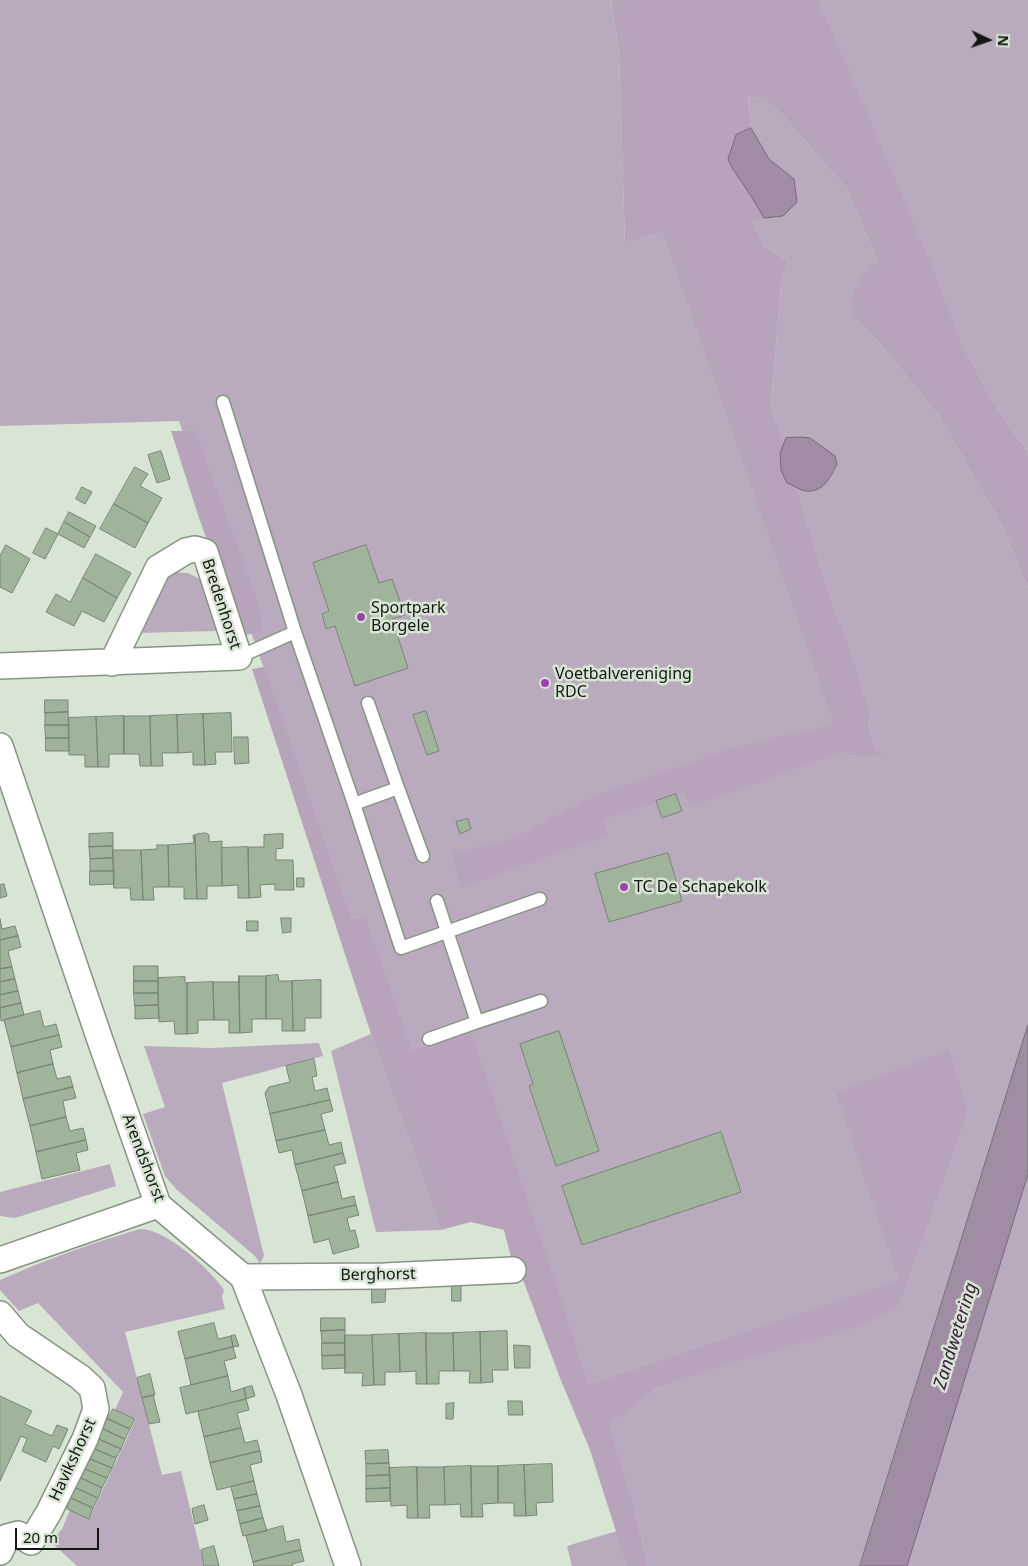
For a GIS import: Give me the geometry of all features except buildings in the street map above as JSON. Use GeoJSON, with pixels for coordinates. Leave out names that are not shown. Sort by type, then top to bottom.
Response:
{"type":"FeatureCollection","features":[{"type":"Feature","properties":{"kind":"street","name":"Bredenhorst"},"geometry":{"type":"LineString","coordinates":[[0,666],[112,663],[239,657],[204,552],[195,548],[186,551],[158,568],[112,663]]}},
{"type":"Feature","properties":{"kind":"street","name":"Arendshorst"},"geometry":{"type":"LineString","coordinates":[[0,746],[96,1031],[158,1205],[244,1277],[289,1395],[348,1566]]}},
{"type":"Feature","properties":{"kind":"street"},"geometry":{"type":"LineString","coordinates":[[0,1260],[158,1205]]}},
{"type":"Feature","properties":{"kind":"street","name":"Berghorst"},"geometry":{"type":"LineString","coordinates":[[244,1277],[384,1276],[513,1270]]}},
{"type":"Feature","properties":{"kind":"street","name":"Havikshorst"},"geometry":{"type":"LineString","coordinates":[[0,1314],[18,1335],[80,1377],[92,1388],[96,1409],[85,1439],[53,1504],[31,1542],[18,1534],[7,1537],[0,1552]]}},
{"type":"Feature","properties":{"kind":"lane"},"geometry":{"type":"LineString","coordinates":[[223,402],[295,632],[401,948],[540,899]]}},
{"type":"Feature","properties":{"kind":"lane"},"geometry":{"type":"LineString","coordinates":[[239,657],[295,632]]}},
{"type":"Feature","properties":{"kind":"lane"},"geometry":{"type":"LineString","coordinates":[[368,703],[423,856]]}},
{"type":"Feature","properties":{"kind":"lane"},"geometry":{"type":"LineString","coordinates":[[354,804],[398,788]]}},
{"type":"Feature","properties":{"kind":"lane"},"geometry":{"type":"LineString","coordinates":[[437,900],[477,1022]]}},
{"type":"Feature","properties":{"kind":"lane"},"geometry":{"type":"LineString","coordinates":[[430,1039],[541,1001]]}},
{"type":"Feature","properties":{"kind":"shaded area","name":"Voetbalvereniging RDC"},"geometry":{"type":"Polygon","coordinates":[[[0,0],[611,0],[619,54],[625,243],[662,233],[844,751],[867,757],[884,755],[876,749],[868,724],[871,714],[849,645],[833,604],[796,486],[806,491],[830,479],[837,464],[835,456],[810,438],[786,438],[784,443],[771,407],[781,284],[788,261],[764,246],[753,222],[764,218],[783,216],[794,179],[769,159],[751,128],[748,97],[763,97],[784,117],[847,189],[878,262],[856,319],[883,347],[939,416],[1002,526],[1028,588],[1028,1025],[860,1566],[648,1566],[634,1506],[607,1425],[657,1388],[900,1305],[968,1114],[835,1093],[900,1280],[589,1384],[529,1209],[471,1222],[364,917],[352,918],[179,421],[0,426],[0,0]]]}},
{"type":"Feature","properties":{"kind":"shaded area"},"geometry":{"type":"Polygon","coordinates":[[[611,0],[819,0],[929,260],[961,342],[992,400],[1017,438],[1024,445],[1028,455],[1028,588],[1002,526],[939,416],[883,347],[856,319],[851,301],[859,280],[878,262],[847,189],[784,117],[763,97],[748,97],[751,128],[736,135],[728,159],[764,218],[753,222],[764,246],[788,261],[781,284],[771,407],[784,443],[780,453],[787,483],[796,486],[833,604],[849,645],[871,714],[868,724],[876,749],[885,755],[867,757],[845,754],[844,751],[691,807],[684,793],[603,820],[608,836],[461,888],[452,854],[515,838],[592,797],[729,749],[834,724],[662,233],[625,243],[619,54],[611,0]]]}},
{"type":"Feature","properties":{"kind":"shaded area"},"geometry":{"type":"Polygon","coordinates":[[[819,0],[1028,0],[1028,455],[1024,445],[1017,438],[992,400],[961,342],[819,0]]]}},
{"type":"Feature","properties":{"kind":"shaded area"},"geometry":{"type":"Polygon","coordinates":[[[171,431],[195,431],[261,611],[262,631],[242,636],[200,521],[171,431]]]}},
{"type":"Feature","properties":{"kind":"shaded area"},"geometry":{"type":"Polygon","coordinates":[[[170,572],[188,573],[200,579],[218,631],[135,633],[170,572]]]}},
{"type":"Feature","properties":{"kind":"shaded area"},"geometry":{"type":"Polygon","coordinates":[[[264,667],[352,918],[365,917],[412,1051],[471,1032],[589,1384],[899,1280],[835,1093],[949,1050],[968,1114],[900,1305],[856,1327],[732,1363],[657,1388],[608,1425],[634,1506],[648,1566],[627,1566],[590,1450],[560,1378],[520,1272],[512,1261],[504,1230],[471,1222],[441,1230],[371,1034],[252,669],[264,667]]]}},
{"type":"Feature","properties":{"kind":"shaded area"},"geometry":{"type":"Polygon","coordinates":[[[371,1034],[441,1230],[376,1232],[331,1051],[371,1034]]]}},
{"type":"Feature","properties":{"kind":"shaded area"},"geometry":{"type":"Polygon","coordinates":[[[319,1043],[323,1056],[222,1083],[264,1256],[260,1264],[255,1256],[176,1189],[165,1176],[143,1114],[165,1107],[144,1046],[211,1048],[319,1043]]]}},
{"type":"Feature","properties":{"kind":"shaded area"},"geometry":{"type":"Polygon","coordinates":[[[110,1164],[116,1186],[15,1218],[0,1216],[0,1192],[110,1164]]]}},
{"type":"Feature","properties":{"kind":"shaded area"},"geometry":{"type":"Polygon","coordinates":[[[1028,1174],[1028,1566],[907,1566],[908,1561],[1028,1174]]]}},
{"type":"Feature","properties":{"kind":"shaded area"},"geometry":{"type":"Polygon","coordinates":[[[140,1229],[162,1235],[187,1252],[209,1272],[224,1290],[222,1297],[225,1309],[125,1332],[162,1475],[181,1471],[204,1566],[77,1566],[51,1542],[62,1529],[70,1510],[89,1519],[136,1419],[115,1410],[123,1392],[38,1303],[19,1311],[0,1290],[0,1280],[69,1252],[140,1229]]]}},
{"type":"Feature","properties":{"kind":"shaded area"},"geometry":{"type":"Polygon","coordinates":[[[617,1531],[627,1566],[572,1566],[567,1546],[617,1531]]]}},
{"type":"Feature","properties":{"kind":"water"},"geometry":{"type":"Polygon","coordinates":[[[751,128],[769,159],[794,179],[797,202],[783,216],[764,218],[728,159],[736,135],[751,128]]]}},
{"type":"Feature","properties":{"kind":"water"},"geometry":{"type":"Polygon","coordinates":[[[786,438],[810,438],[835,456],[837,464],[826,483],[812,491],[802,490],[787,483],[781,470],[780,453],[786,438]]]}},
{"type":"Feature","properties":{"kind":"water","name":"Zandwetering"},"geometry":{"type":"Polygon","coordinates":[[[1028,1025],[1028,1174],[907,1566],[860,1566],[1028,1025]]]}},
{"type":"Feature","properties":{"kind":"place","name":"Sportpark Borgele"},"geometry":{"type":"Point","coordinates":[361,617]}},
{"type":"Feature","properties":{"kind":"place","name":"Voetbalvereniging RDC"},"geometry":{"type":"Point","coordinates":[545,683]}},
{"type":"Feature","properties":{"kind":"place","name":"TC De Schapekolk"},"geometry":{"type":"Point","coordinates":[624,887]}}]}
